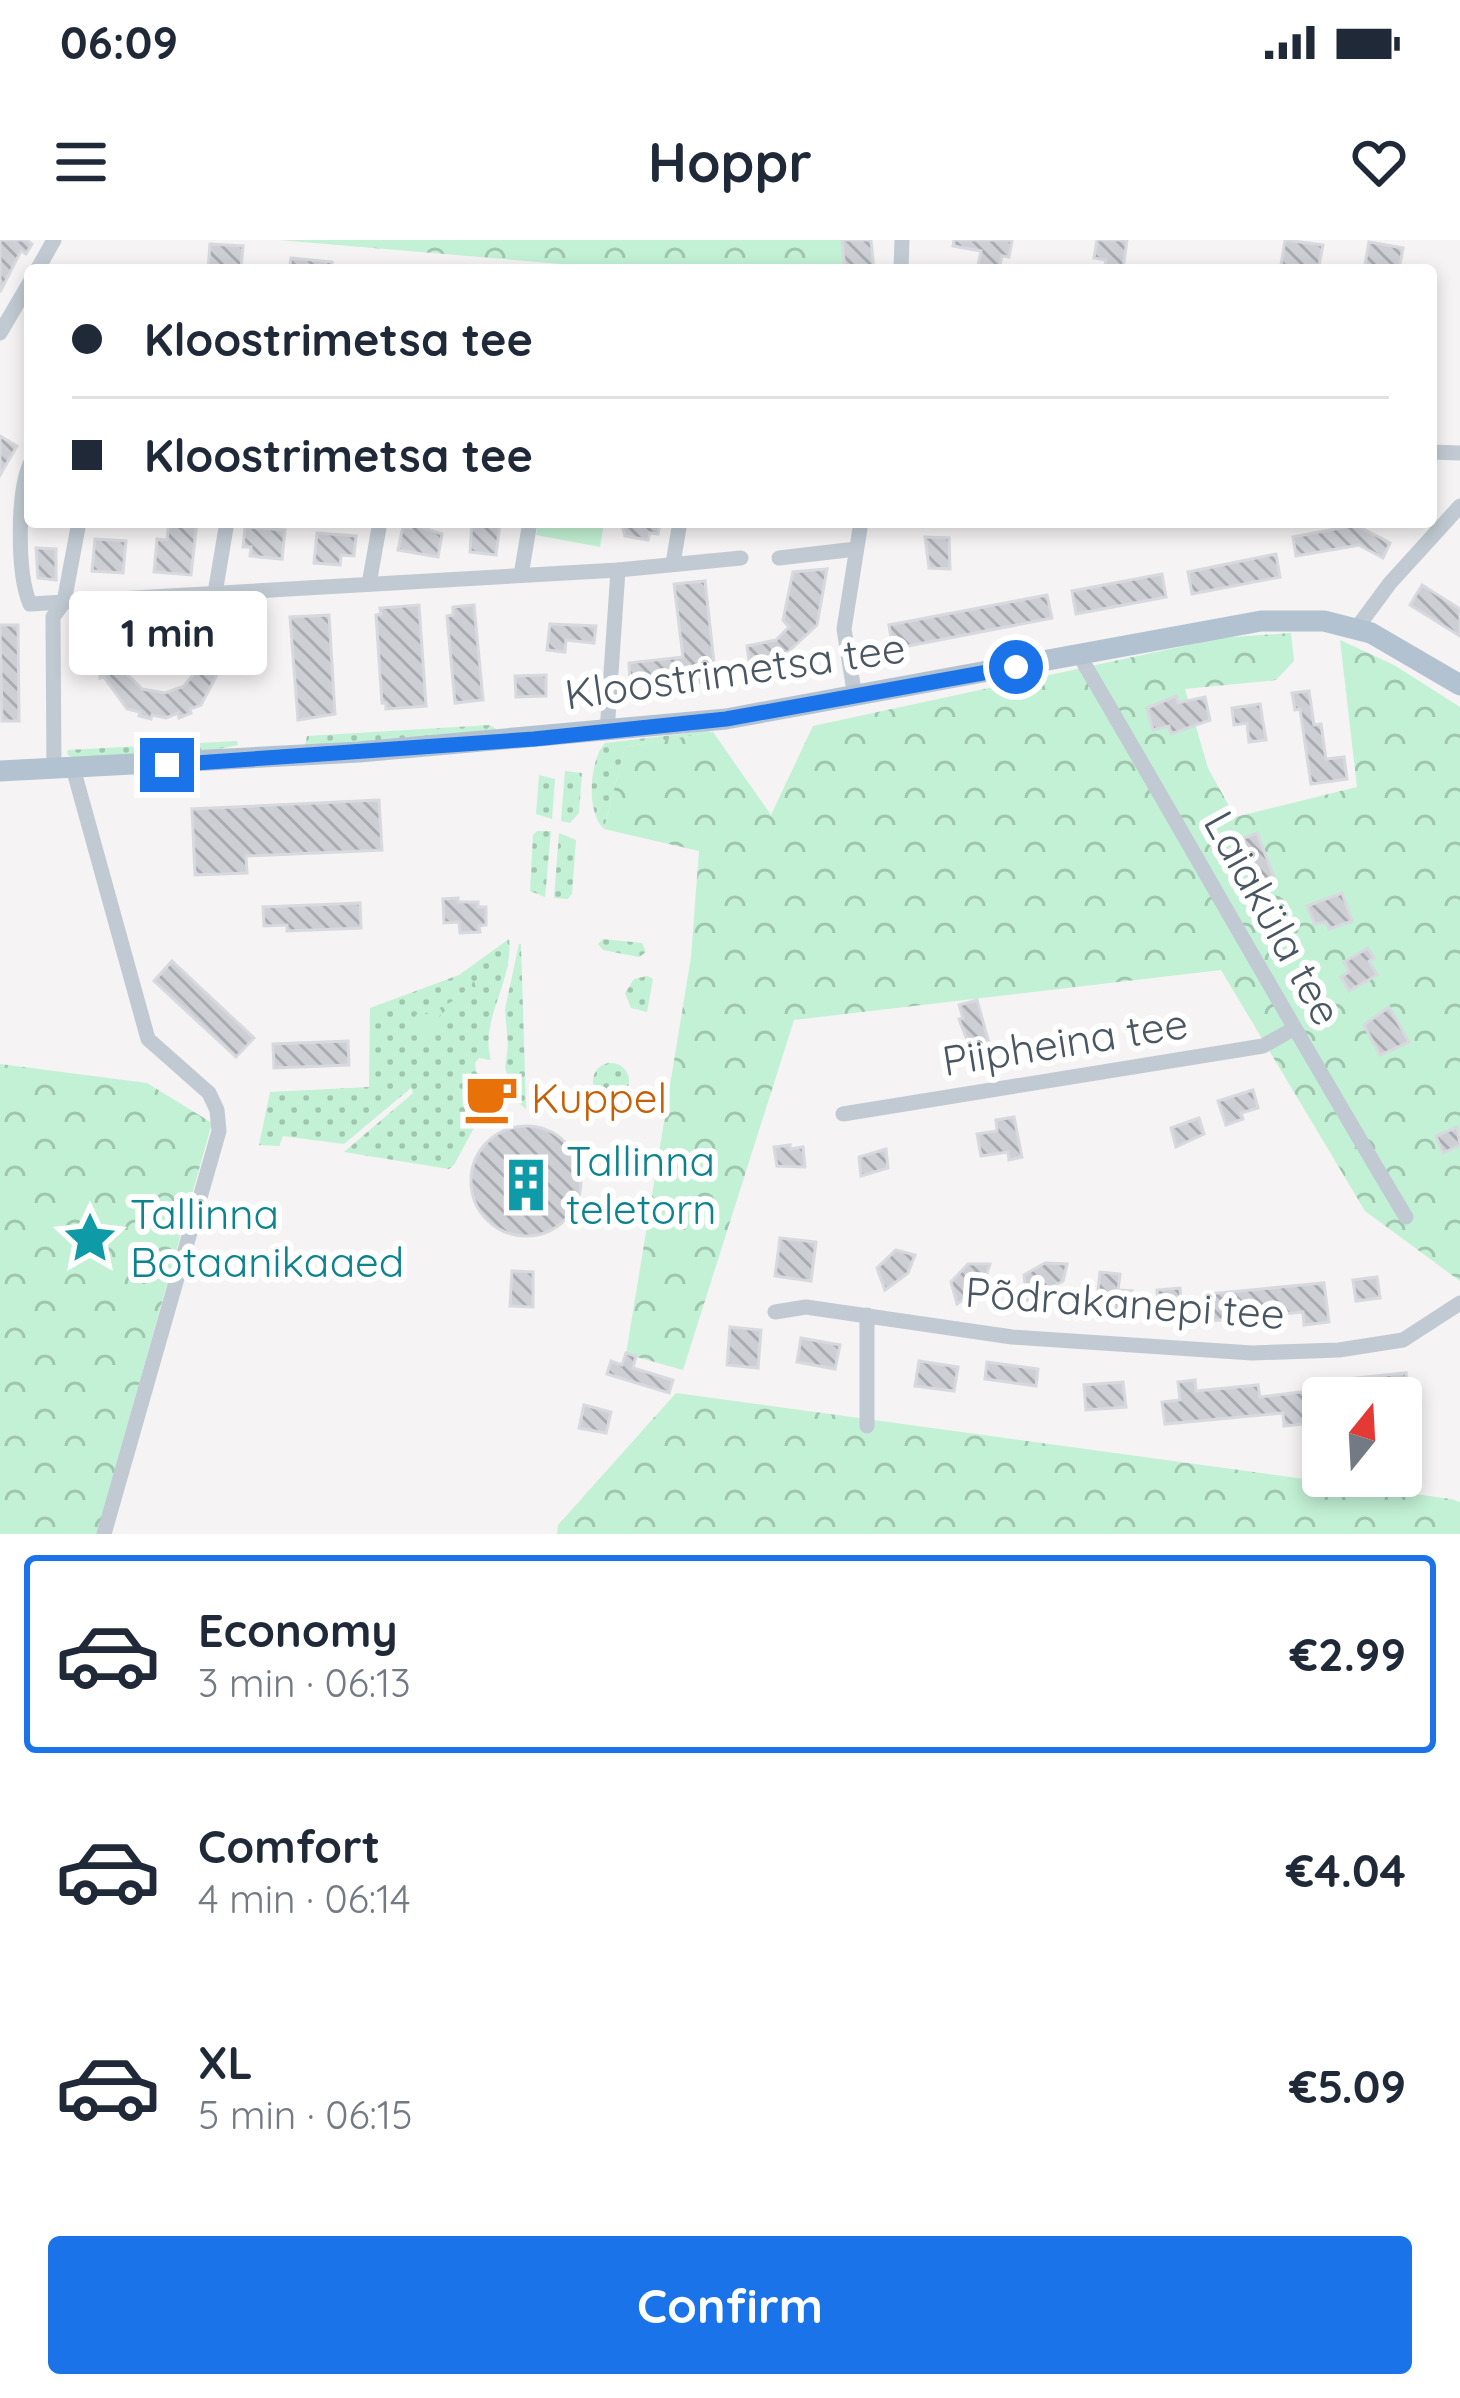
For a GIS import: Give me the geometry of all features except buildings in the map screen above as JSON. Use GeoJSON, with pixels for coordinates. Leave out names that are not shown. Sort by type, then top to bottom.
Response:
{"type":"FeatureCollection","features":[{"type":"Feature","properties":{"kind":"main road","name":"Kloostrimetsa tee"},"geometry":{"type":"LineString","coordinates":[[0,771],[321,755],[726,719],[1261,621],[1324,621],[1356,629],[1413,656],[1460,686]]}},
{"type":"Feature","properties":{"kind":"street"},"geometry":{"type":"LineString","coordinates":[[0,333],[24,292]]}},
{"type":"Feature","properties":{"kind":"street"},"geometry":{"type":"LineString","coordinates":[[24,486],[23,588],[30,604],[618,570],[741,557]]}},
{"type":"Feature","properties":{"kind":"street"},"geometry":{"type":"LineString","coordinates":[[1356,629],[1390,583],[1460,506]]}},
{"type":"Feature","properties":{"kind":"street"},"geometry":{"type":"LineString","coordinates":[[78,528],[64,602],[52,616],[64,769],[148,1039],[209,1093],[218,1110],[219,1131],[104,1534]]}},
{"type":"Feature","properties":{"kind":"street"},"geometry":{"type":"LineString","coordinates":[[214,593],[226,528]]}},
{"type":"Feature","properties":{"kind":"street"},"geometry":{"type":"LineString","coordinates":[[369,584],[379,528]]}},
{"type":"Feature","properties":{"kind":"street"},"geometry":{"type":"LineString","coordinates":[[520,575],[529,528]]}},
{"type":"Feature","properties":{"kind":"street"},"geometry":{"type":"LineString","coordinates":[[673,563],[679,528]]}},
{"type":"Feature","properties":{"kind":"street"},"geometry":{"type":"LineString","coordinates":[[855,697],[844,629],[860,528]]}},
{"type":"Feature","properties":{"kind":"street"},"geometry":{"type":"LineString","coordinates":[[779,558],[856,549]]}},
{"type":"Feature","properties":{"kind":"street"},"geometry":{"type":"LineString","coordinates":[[607,732],[618,570]]}},
{"type":"Feature","properties":{"kind":"street","name":"Laiaküla tee"},"geometry":{"type":"LineString","coordinates":[[1078,655],[1406,1216]]}},
{"type":"Feature","properties":{"kind":"street","name":"Piipheina tee"},"geometry":{"type":"LineString","coordinates":[[844,1114],[1263,1046],[1293,1029]]}},
{"type":"Feature","properties":{"kind":"street","name":"Põdrakanepi tee"},"geometry":{"type":"LineString","coordinates":[[775,1312],[806,1307],[1012,1337],[1252,1353],[1339,1350],[1403,1340],[1458,1307]]}},
{"type":"Feature","properties":{"kind":"street"},"geometry":{"type":"LineString","coordinates":[[867,1315],[867,1426]]}},
{"type":"Feature","properties":{"kind":"green space"},"geometry":{"type":"Polygon","coordinates":[[[279,240],[842,240],[844,264],[562,264],[279,240]]]}},
{"type":"Feature","properties":{"kind":"green space"},"geometry":{"type":"Polygon","coordinates":[[[537,528],[603,528],[600,547],[536,535],[537,528]]]}},
{"type":"Feature","properties":{"kind":"green space"},"geometry":{"type":"Polygon","coordinates":[[[1291,633],[1294,661],[1276,680],[1185,689],[1208,768],[1235,817],[1357,787],[1340,640],[1394,665],[1460,707],[1460,1281],[1365,1211],[1221,970],[794,1020],[683,1370],[626,1354],[691,957],[699,851],[604,829],[625,747],[713,732],[771,815],[813,726],[1221,638],[1291,633]]]}},
{"type":"Feature","properties":{"kind":"green space"},"geometry":{"type":"Polygon","coordinates":[[[490,725],[496,729],[492,734],[305,745],[307,736],[490,725]]]}},
{"type":"Feature","properties":{"kind":"green space"},"geometry":{"type":"Polygon","coordinates":[[[713,732],[625,747],[604,829],[594,811],[592,787],[605,743],[713,732]]]}},
{"type":"Feature","properties":{"kind":"green space"},"geometry":{"type":"Polygon","coordinates":[[[237,741],[238,745],[184,756],[73,758],[67,754],[68,750],[237,741]]]}},
{"type":"Feature","properties":{"kind":"green space"},"geometry":{"type":"Polygon","coordinates":[[[565,771],[582,773],[579,813],[570,823],[561,821],[565,771]]]}},
{"type":"Feature","properties":{"kind":"green space"},"geometry":{"type":"Polygon","coordinates":[[[539,775],[555,779],[552,819],[536,814],[539,775]]]}},
{"type":"Feature","properties":{"kind":"green space"},"geometry":{"type":"Polygon","coordinates":[[[537,831],[551,831],[545,897],[530,891],[537,831]]]}},
{"type":"Feature","properties":{"kind":"green space"},"geometry":{"type":"Polygon","coordinates":[[[559,833],[576,840],[568,899],[554,898],[559,833]]]}},
{"type":"Feature","properties":{"kind":"green space"},"geometry":{"type":"Polygon","coordinates":[[[509,939],[507,970],[489,1030],[491,1060],[479,1058],[475,1063],[476,1072],[485,1077],[470,1086],[464,1107],[475,1126],[454,1165],[449,1169],[344,1152],[413,1093],[411,1088],[344,1144],[283,1136],[279,1146],[259,1145],[270,1092],[369,1087],[370,1008],[459,975],[509,939]]]}},
{"type":"Feature","properties":{"kind":"green space"},"geometry":{"type":"Polygon","coordinates":[[[603,939],[642,943],[646,952],[639,957],[603,950],[598,944],[603,939]]]}},
{"type":"Feature","properties":{"kind":"green space"},"geometry":{"type":"Polygon","coordinates":[[[519,944],[526,1109],[505,1068],[505,1009],[519,944]]]}},
{"type":"Feature","properties":{"kind":"green space"},"geometry":{"type":"Polygon","coordinates":[[[634,979],[653,979],[647,1012],[631,1008],[625,993],[634,979]]]}},
{"type":"Feature","properties":{"kind":"green space"},"geometry":{"type":"Polygon","coordinates":[[[474,981],[482,986],[480,992],[449,1007],[427,1032],[419,1034],[411,1027],[416,1015],[448,1004],[474,981]]]}},
{"type":"Feature","properties":{"kind":"green space"},"geometry":{"type":"Polygon","coordinates":[[[611,1063],[624,1068],[629,1081],[624,1094],[611,1099],[598,1094],[593,1081],[598,1068],[611,1063]]]}},
{"type":"Feature","properties":{"kind":"green space","name":"Tallinna Botaanikaaed"},"geometry":{"type":"Polygon","coordinates":[[[0,1064],[147,1083],[212,1123],[97,1534],[0,1534],[0,1064]]]}},
{"type":"Feature","properties":{"kind":"green space"},"geometry":{"type":"Polygon","coordinates":[[[676,1393],[1302,1479],[1302,1497],[1422,1495],[1460,1502],[1460,1534],[557,1534],[558,1525],[676,1393]]]}},
{"type":"Feature","properties":{"kind":"place","name":"Kuppel"},"geometry":{"type":"Point","coordinates":[491,1098]}},
{"type":"Feature","properties":{"kind":"place","name":"Tallinna teletorn"},"geometry":{"type":"Point","coordinates":[526,1185]}},
{"type":"Feature","properties":{"kind":"place","name":"Tallinna Botaanikaaed"},"geometry":{"type":"Point","coordinates":[90,1238]}},
{"type":"Feature","properties":{"kind":"route"},"geometry":{"type":"LineString","coordinates":[[167,765],[534,739],[726,719],[1016,667]]}}]}
